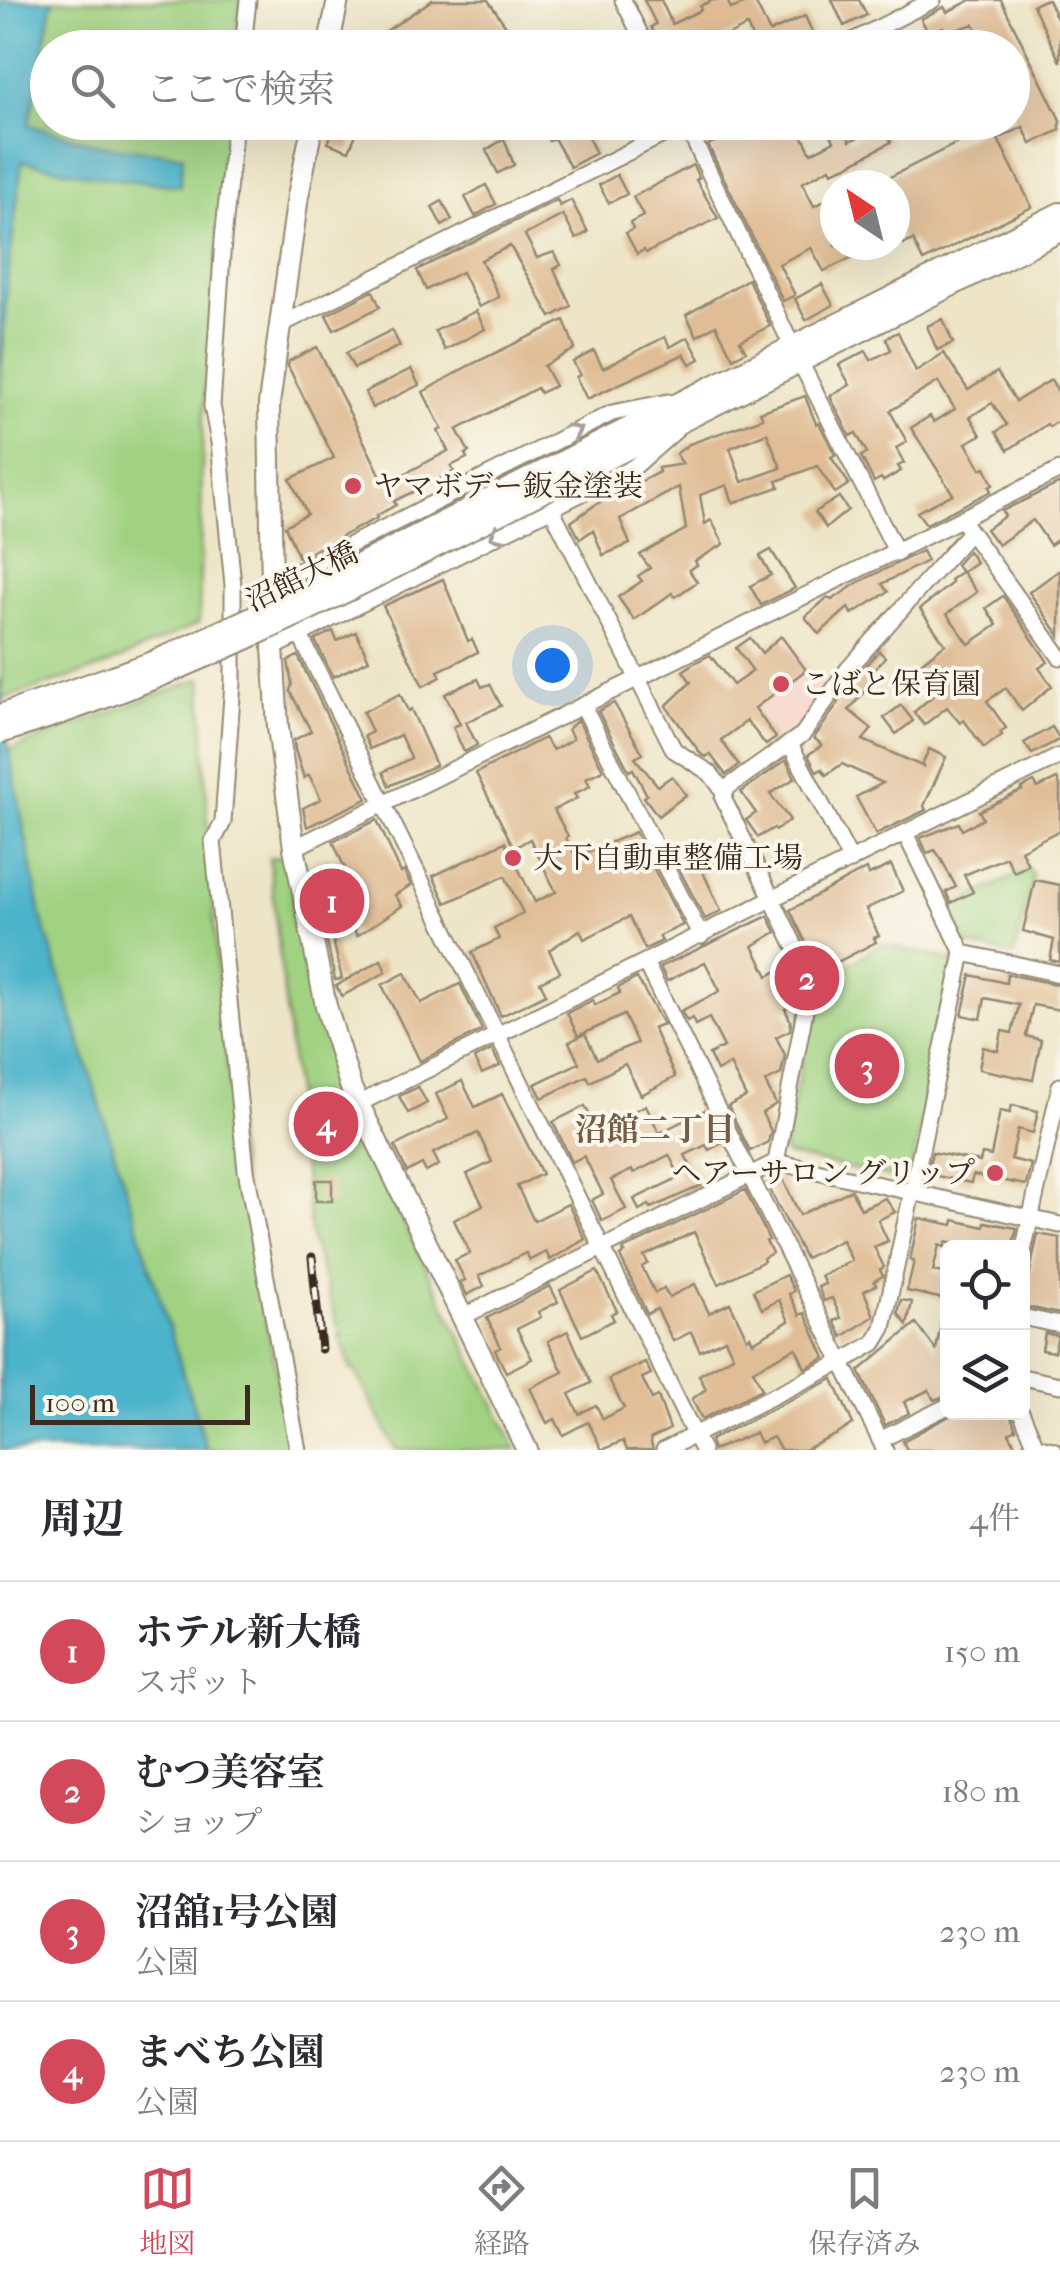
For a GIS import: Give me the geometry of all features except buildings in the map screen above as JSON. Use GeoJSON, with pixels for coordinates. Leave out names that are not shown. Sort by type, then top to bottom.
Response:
{"type":"FeatureCollection","features":[{"type":"Feature","properties":{"kind":"street"},"geometry":{"type":"LineString","coordinates":[[245,30],[248,0]]}},
{"type":"Feature","properties":{"kind":"street"},"geometry":{"type":"LineString","coordinates":[[332,30],[338,0]]}},
{"type":"Feature","properties":{"kind":"street"},"geometry":{"type":"LineString","coordinates":[[623,0],[638,30]]}},
{"type":"Feature","properties":{"kind":"street"},"geometry":{"type":"LineString","coordinates":[[874,30],[933,0]]}},
{"type":"Feature","properties":{"kind":"street"},"geometry":{"type":"LineString","coordinates":[[233,140],[212,406],[233,585],[233,682],[223,822],[214,841],[246,1170],[298,1450]]}},
{"type":"Feature","properties":{"kind":"street"},"geometry":{"type":"LineString","coordinates":[[309,140],[269,404],[273,648],[278,727],[294,848],[326,1006],[358,1104],[528,1450]]}},
{"type":"Feature","properties":{"kind":"street"},"geometry":{"type":"LineString","coordinates":[[278,326],[653,140]]}},
{"type":"Feature","properties":{"kind":"street"},"geometry":{"type":"LineString","coordinates":[[695,140],[796,354],[897,553]]}},
{"type":"Feature","properties":{"kind":"street"},"geometry":{"type":"LineString","coordinates":[[616,444],[796,354],[1060,213]]}},
{"type":"Feature","properties":{"kind":"street"},"geometry":{"type":"LineString","coordinates":[[796,354],[1060,232]]}},
{"type":"Feature","properties":{"kind":"street"},"geometry":{"type":"LineString","coordinates":[[270,586],[612,413],[692,406]]}},
{"type":"Feature","properties":{"kind":"street"},"geometry":{"type":"LineString","coordinates":[[273,648],[634,466],[692,406]]}},
{"type":"Feature","properties":{"kind":"street","name":"沼館大橋"},"geometry":{"type":"LineString","coordinates":[[0,715],[153,662],[616,444]]}},
{"type":"Feature","properties":{"kind":"street","name":"沼館大橋"},"geometry":{"type":"LineString","coordinates":[[0,733],[99,701],[245,638],[616,444]]}},
{"type":"Feature","properties":{"kind":"street"},"geometry":{"type":"LineString","coordinates":[[294,848],[897,553],[966,526],[1060,470]]}},
{"type":"Feature","properties":{"kind":"street"},"geometry":{"type":"LineString","coordinates":[[551,508],[674,750],[710,773],[725,793]]}},
{"type":"Feature","properties":{"kind":"street"},"geometry":{"type":"LineString","coordinates":[[966,526],[1060,657]]}},
{"type":"Feature","properties":{"kind":"street"},"geometry":{"type":"LineString","coordinates":[[776,1162],[812,979],[723,798],[728,786],[803,734],[848,669],[966,526]]}},
{"type":"Feature","properties":{"kind":"street"},"geometry":{"type":"LineString","coordinates":[[300,633],[698,1442]]}},
{"type":"Feature","properties":{"kind":"street"},"geometry":{"type":"LineString","coordinates":[[584,706],[702,936]]}},
{"type":"Feature","properties":{"kind":"street"},"geometry":{"type":"LineString","coordinates":[[790,744],[851,861]]}},
{"type":"Feature","properties":{"kind":"street"},"geometry":{"type":"LineString","coordinates":[[358,1104],[1060,756]]}},
{"type":"Feature","properties":{"kind":"street"},"geometry":{"type":"LineString","coordinates":[[664,1450],[698,1442],[842,1362],[874,1342],[883,1328],[963,954],[906,834]]}},
{"type":"Feature","properties":{"kind":"street"},"geometry":{"type":"LineString","coordinates":[[963,954],[1060,974]]}},
{"type":"Feature","properties":{"kind":"street"},"geometry":{"type":"LineString","coordinates":[[646,964],[883,1445],[940,1411]]}},
{"type":"Feature","properties":{"kind":"street"},"geometry":{"type":"LineString","coordinates":[[1025,1240],[1060,1086]]}},
{"type":"Feature","properties":{"kind":"street"},"geometry":{"type":"LineString","coordinates":[[462,1317],[776,1162],[1060,1224]]}},
{"type":"Feature","properties":{"kind":"street"},"geometry":{"type":"LineString","coordinates":[[1030,1319],[1060,1326]]}},
{"type":"Feature","properties":{"kind":"street"},"geometry":{"type":"LineString","coordinates":[[1030,1379],[1060,1385]]}},
{"type":"Feature","properties":{"kind":"street"},"geometry":{"type":"LineString","coordinates":[[1024,1420],[1032,1448],[1053,1450]]}},
{"type":"Feature","properties":{"kind":"shaded area","name":"こばと保育園"},"geometry":{"type":"Polygon","coordinates":[[[783,633],[827,691],[801,728],[782,740],[734,677],[783,633]]]}},
{"type":"Feature","properties":{"kind":"green space"},"geometry":{"type":"Polygon","coordinates":[[[53,0],[241,0],[238,30],[47,30],[53,0]]]}},
{"type":"Feature","properties":{"kind":"green space"},"geometry":{"type":"Polygon","coordinates":[[[30,119],[30,140],[227,140],[203,418],[199,623],[105,666],[2,699],[0,394],[7,282],[30,119]]]}},
{"type":"Feature","properties":{"kind":"green space"},"geometry":{"type":"Polygon","coordinates":[[[202,678],[212,893],[232,1106],[252,1248],[292,1450],[207,1450],[41,916],[9,750],[202,678]]]}},
{"type":"Feature","properties":{"kind":"green space"},"geometry":{"type":"Polygon","coordinates":[[[285,856],[339,1094],[517,1450],[396,1450],[354,1369],[351,1370],[311,1237],[269,858],[285,856]]]}},
{"type":"Feature","properties":{"kind":"green space"},"geometry":{"type":"Polygon","coordinates":[[[1029,869],[1033,876],[1014,956],[968,945],[951,907],[1029,869]]]}},
{"type":"Feature","properties":{"kind":"green space"},"geometry":{"type":"Polygon","coordinates":[[[881,944],[955,961],[911,1171],[898,1179],[787,1155],[783,1150],[818,983],[881,944]]]}},
{"type":"Feature","properties":{"kind":"water"},"geometry":{"type":"Polygon","coordinates":[[[0,0],[53,0],[47,30],[30,30],[30,140],[82,140],[183,155],[180,186],[99,177],[22,161],[7,282],[0,394],[0,0]]]}},
{"type":"Feature","properties":{"kind":"water"},"geometry":{"type":"Polygon","coordinates":[[[0,678],[9,750],[41,916],[207,1450],[0,1450],[0,678]]]}},
{"type":"Feature","properties":{"kind":"railway"},"geometry":{"type":"LineString","coordinates":[[312,1257],[321,1349]]}},
{"type":"Feature","properties":{"kind":"place","name":"ヤマボデー鈑金塗装"},"geometry":{"type":"Point","coordinates":[353,486]}},
{"type":"Feature","properties":{"kind":"place","name":"こばと保育園"},"geometry":{"type":"Point","coordinates":[781,684]}},
{"type":"Feature","properties":{"kind":"place","name":"大下自動車整備工場"},"geometry":{"type":"Point","coordinates":[513,858]}},
{"type":"Feature","properties":{"kind":"place","name":"ホテル新大橋"},"geometry":{"type":"Point","coordinates":[332,901]}},
{"type":"Feature","properties":{"kind":"place","name":"むつ美容室"},"geometry":{"type":"Point","coordinates":[807,978]}},
{"type":"Feature","properties":{"kind":"place","name":"沼舘1号公園"},"geometry":{"type":"Point","coordinates":[867,1066]}},
{"type":"Feature","properties":{"kind":"place","name":"まべち公園"},"geometry":{"type":"Point","coordinates":[326,1124]}},
{"type":"Feature","properties":{"kind":"place","name":"ヘアーサロン グリップ"},"geometry":{"type":"Point","coordinates":[995,1173]}},
{"type":"Feature","properties":{"kind":"district","name":"沼館二丁目"},"geometry":{"type":"Point","coordinates":[655,1129]}}]}
